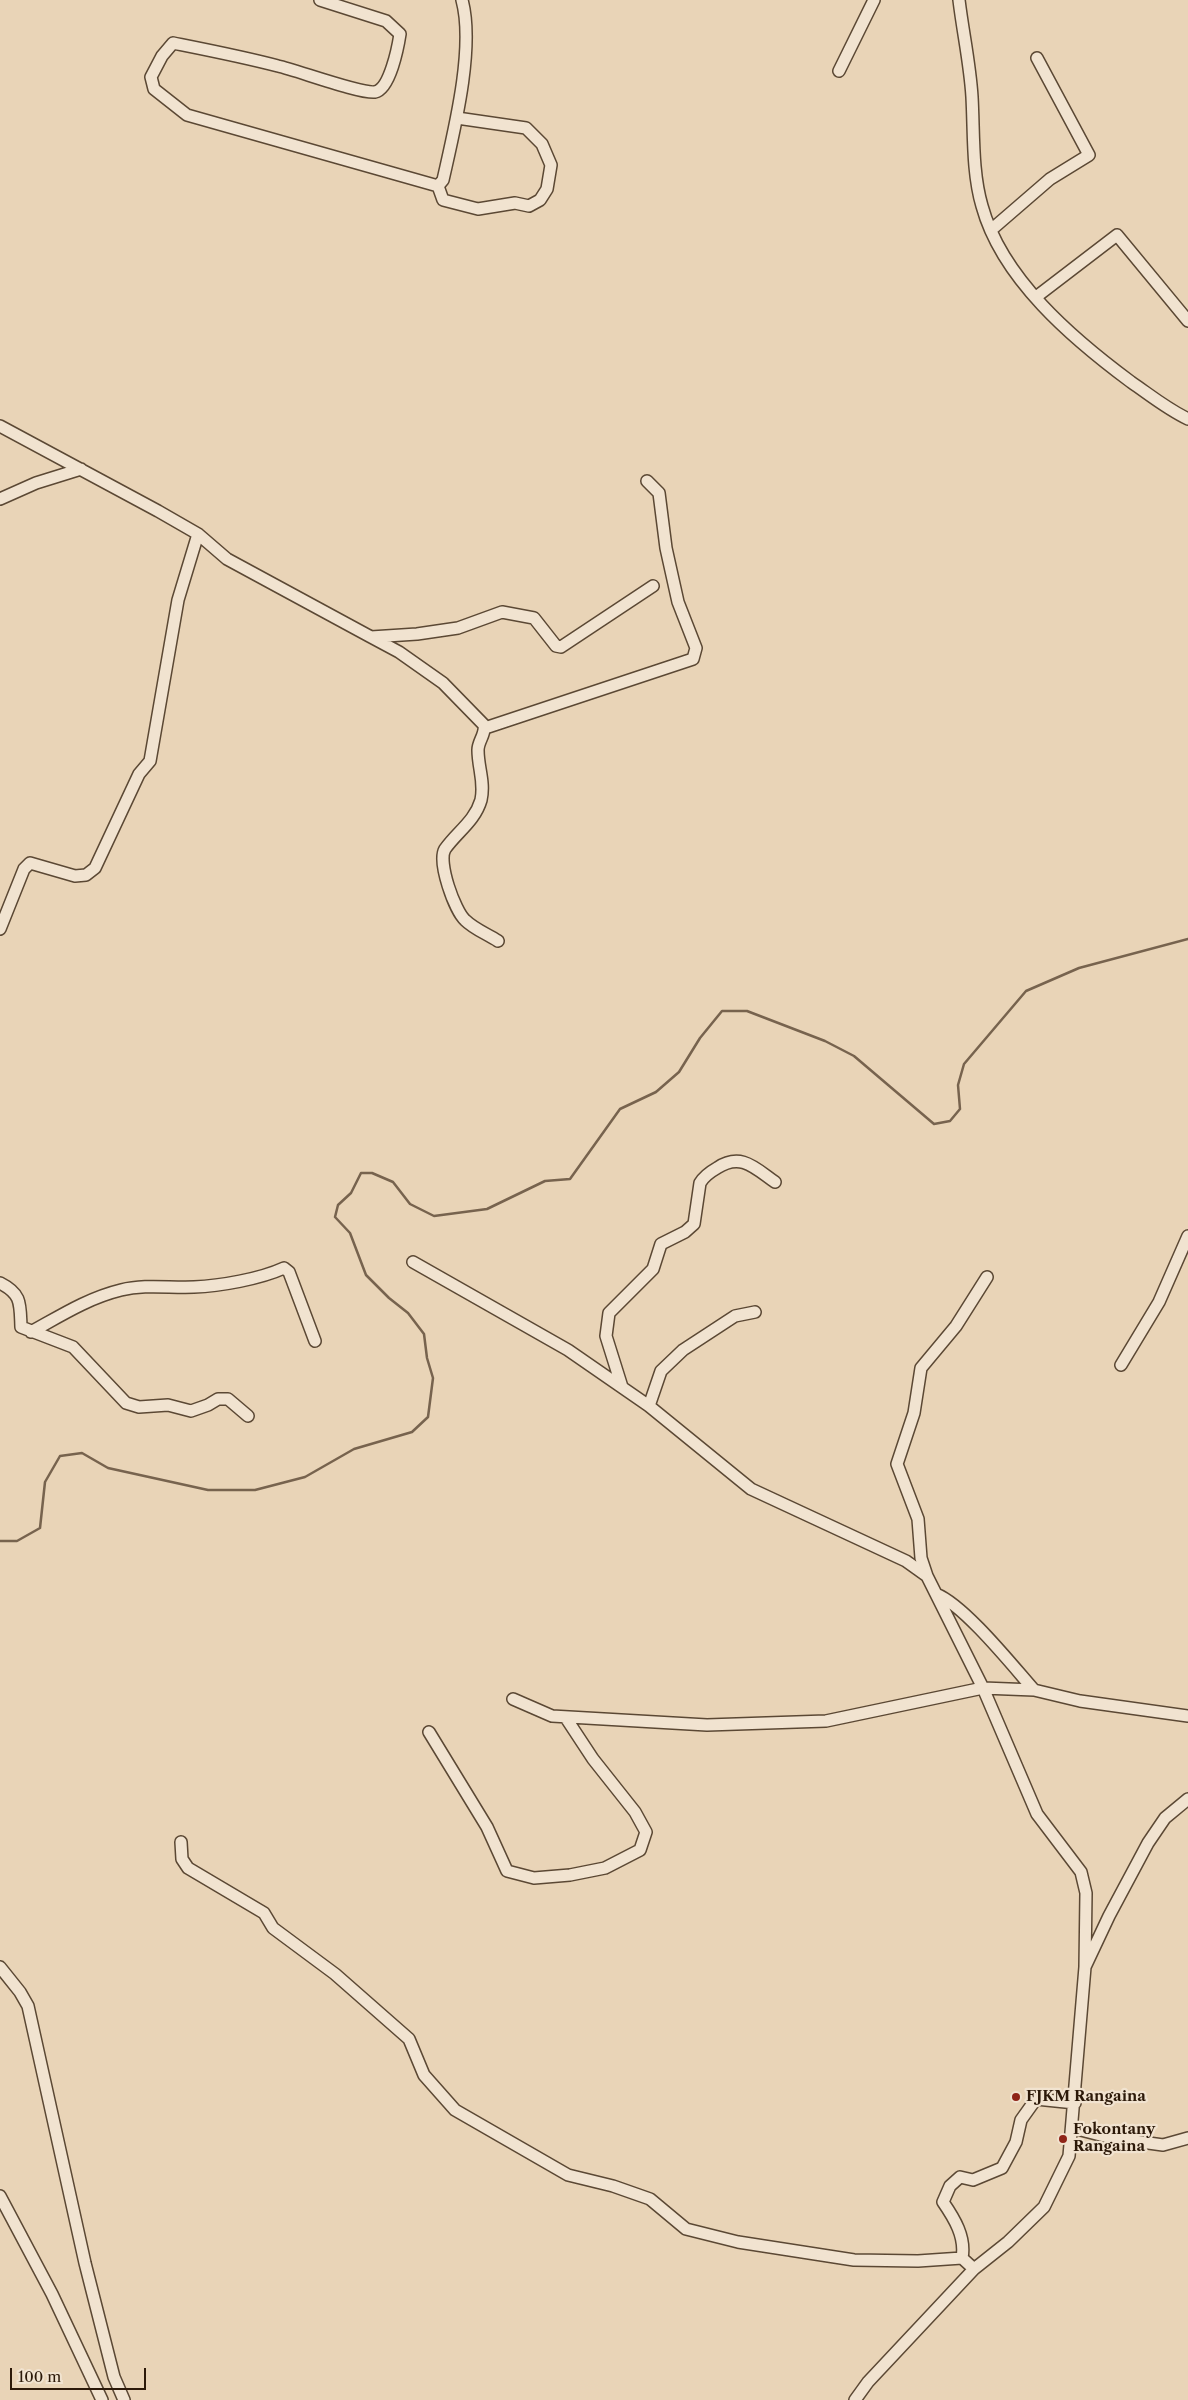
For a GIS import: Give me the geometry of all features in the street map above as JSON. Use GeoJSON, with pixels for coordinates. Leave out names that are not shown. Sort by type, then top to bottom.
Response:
{"type":"FeatureCollection","features":[{"type":"Feature","properties":{"kind":"street"},"geometry":{"type":"LineString","coordinates":[[320,0],[386,21],[400,34],[396,55],[388,78],[381,88],[375,92],[354,88],[277,66],[173,43],[162,56],[151,77],[154,89],[187,115],[438,186]]}},
{"type":"Feature","properties":{"kind":"street"},"geometry":{"type":"LineString","coordinates":[[438,186],[443,180],[457,118],[467,33],[462,0]]}},
{"type":"Feature","properties":{"kind":"street"},"geometry":{"type":"LineString","coordinates":[[839,71],[874,0]]}},
{"type":"Feature","properties":{"kind":"street"},"geometry":{"type":"LineString","coordinates":[[959,0],[969,67],[975,156],[982,206],[991,230],[1012,269],[1071,336],[1167,408],[1188,419]]}},
{"type":"Feature","properties":{"kind":"street"},"geometry":{"type":"LineString","coordinates":[[991,230],[1050,179],[1089,156],[1037,58]]}},
{"type":"Feature","properties":{"kind":"street"},"geometry":{"type":"LineString","coordinates":[[438,186],[443,200],[478,209],[515,203],[530,206],[540,200],[547,189],[551,165],[542,144],[526,128],[457,118]]}},
{"type":"Feature","properties":{"kind":"street"},"geometry":{"type":"LineString","coordinates":[[1036,297],[1117,235],[1188,321]]}},
{"type":"Feature","properties":{"kind":"street"},"geometry":{"type":"LineString","coordinates":[[0,426],[81,468],[198,534],[228,559],[399,652],[443,683],[485,728]]}},
{"type":"Feature","properties":{"kind":"street"},"geometry":{"type":"LineString","coordinates":[[0,499],[36,483],[81,468]]}},
{"type":"Feature","properties":{"kind":"street"},"geometry":{"type":"LineString","coordinates":[[485,728],[693,658],[696,648],[678,602],[666,548],[658,493],[648,481]]}},
{"type":"Feature","properties":{"kind":"street"},"geometry":{"type":"LineString","coordinates":[[0,929],[24,869],[30,863],[75,876],[86,875],[95,868],[139,774],[150,761],[178,600],[198,534]]}},
{"type":"Feature","properties":{"kind":"street"},"geometry":{"type":"LineString","coordinates":[[371,637],[417,634],[458,628],[502,612],[534,618],[556,646],[561,647],[653,586]]}},
{"type":"Feature","properties":{"kind":"street"},"geometry":{"type":"LineString","coordinates":[[485,728],[478,748],[484,785],[480,802],[470,822],[444,851],[442,859],[454,902],[464,920],[498,941]]}},
{"type":"Feature","properties":{"kind":"street"},"geometry":{"type":"LineString","coordinates":[[622,1387],[606,1336],[609,1313],[653,1269],[662,1244],[685,1232],[694,1224],[700,1183],[703,1178],[726,1161],[745,1161],[775,1182]]}},
{"type":"Feature","properties":{"kind":"street"},"geometry":{"type":"LineString","coordinates":[[1121,1365],[1159,1302],[1188,1236]]}},
{"type":"Feature","properties":{"kind":"street"},"geometry":{"type":"LineString","coordinates":[[413,1262],[568,1350],[649,1406],[751,1489],[906,1561],[927,1576]]}},
{"type":"Feature","properties":{"kind":"street"},"geometry":{"type":"LineString","coordinates":[[31,1332],[90,1300],[122,1290],[156,1286],[195,1287],[271,1274],[284,1268],[289,1272],[315,1341]]}},
{"type":"Feature","properties":{"kind":"street"},"geometry":{"type":"LineString","coordinates":[[855,2400],[868,2382],[974,2269],[1008,2242],[1044,2207],[1069,2156],[1073,2128],[1085,1967],[1086,1893],[1081,1872],[1037,1814],[983,1688],[927,1576],[921,1558],[918,1519],[897,1464],[914,1413],[921,1368],[956,1326],[987,1277]]}},
{"type":"Feature","properties":{"kind":"street"},"geometry":{"type":"LineString","coordinates":[[0,1283],[14,1290],[20,1302],[21,1327],[66,1343],[73,1348],[126,1403],[139,1406],[168,1405],[191,1411],[208,1405],[218,1398],[228,1399],[248,1416]]}},
{"type":"Feature","properties":{"kind":"street"},"geometry":{"type":"LineString","coordinates":[[649,1406],[661,1371],[683,1350],[735,1316],[755,1312]]}},
{"type":"Feature","properties":{"kind":"street"},"geometry":{"type":"LineString","coordinates":[[936,1594],[947,1598],[1034,1690]]}},
{"type":"Feature","properties":{"kind":"street"},"geometry":{"type":"LineString","coordinates":[[513,1699],[552,1716],[566,1718],[708,1725],[826,1721],[983,1688],[1034,1690],[1080,1701],[1188,1716]]}},
{"type":"Feature","properties":{"kind":"street"},"geometry":{"type":"LineString","coordinates":[[429,1732],[487,1827],[507,1871],[534,1878],[570,1875],[605,1868],[640,1850],[646,1832],[635,1812],[593,1759],[566,1718]]}},
{"type":"Feature","properties":{"kind":"street"},"geometry":{"type":"LineString","coordinates":[[1085,1967],[1109,1916],[1148,1843],[1165,1818],[1188,1799]]}},
{"type":"Feature","properties":{"kind":"street"},"geometry":{"type":"LineString","coordinates":[[181,1842],[182,1859],[188,1868],[264,1912],[273,1928],[335,1974],[409,2039],[424,2076],[455,2110],[568,2175],[613,2186],[650,2199],[686,2229],[738,2242],[854,2260],[918,2261],[962,2258],[974,2269]]}},
{"type":"Feature","properties":{"kind":"street"},"geometry":{"type":"LineString","coordinates":[[0,1967],[20,1992],[28,2006],[85,2264],[114,2377],[124,2400]]}},
{"type":"Feature","properties":{"kind":"street"},"geometry":{"type":"LineString","coordinates":[[962,2258],[964,2247],[956,2220],[943,2202],[950,2186],[960,2177],[973,2180],[1002,2168],[1016,2142],[1021,2120],[1036,2099],[1075,2103]]}},
{"type":"Feature","properties":{"kind":"street"},"geometry":{"type":"LineString","coordinates":[[1073,2128],[1112,2138],[1163,2145],[1188,2138]]}},
{"type":"Feature","properties":{"kind":"street"},"geometry":{"type":"LineString","coordinates":[[0,2196],[52,2294],[102,2400]]}},
{"type":"Feature","properties":{"kind":"waterway"},"geometry":{"type":"LineString","coordinates":[[0,1541],[17,1541],[40,1528],[45,1482],[60,1456],[82,1453],[108,1468],[208,1490],[255,1490],[305,1477],[354,1449],[412,1432],[428,1417],[433,1378],[427,1358],[424,1334],[408,1313],[389,1298],[366,1275],[350,1233],[335,1217],[338,1205],[351,1193],[361,1173],[372,1173],[393,1182],[410,1204],[434,1216],[487,1209],[545,1181],[570,1179],[620,1109],[656,1092],[679,1072],[700,1038],[722,1011],[747,1011],[825,1041],[854,1056],[934,1124],[950,1121],[960,1109],[958,1085],[964,1064],[1026,991],[1079,968],[1188,939]]}},
{"type":"Feature","properties":{"kind":"place","name":"FJKM Rangaina"},"geometry":{"type":"Point","coordinates":[1016,2097]}},
{"type":"Feature","properties":{"kind":"place","name":"Fokontany Rangaina"},"geometry":{"type":"Point","coordinates":[1063,2139]}}]}
